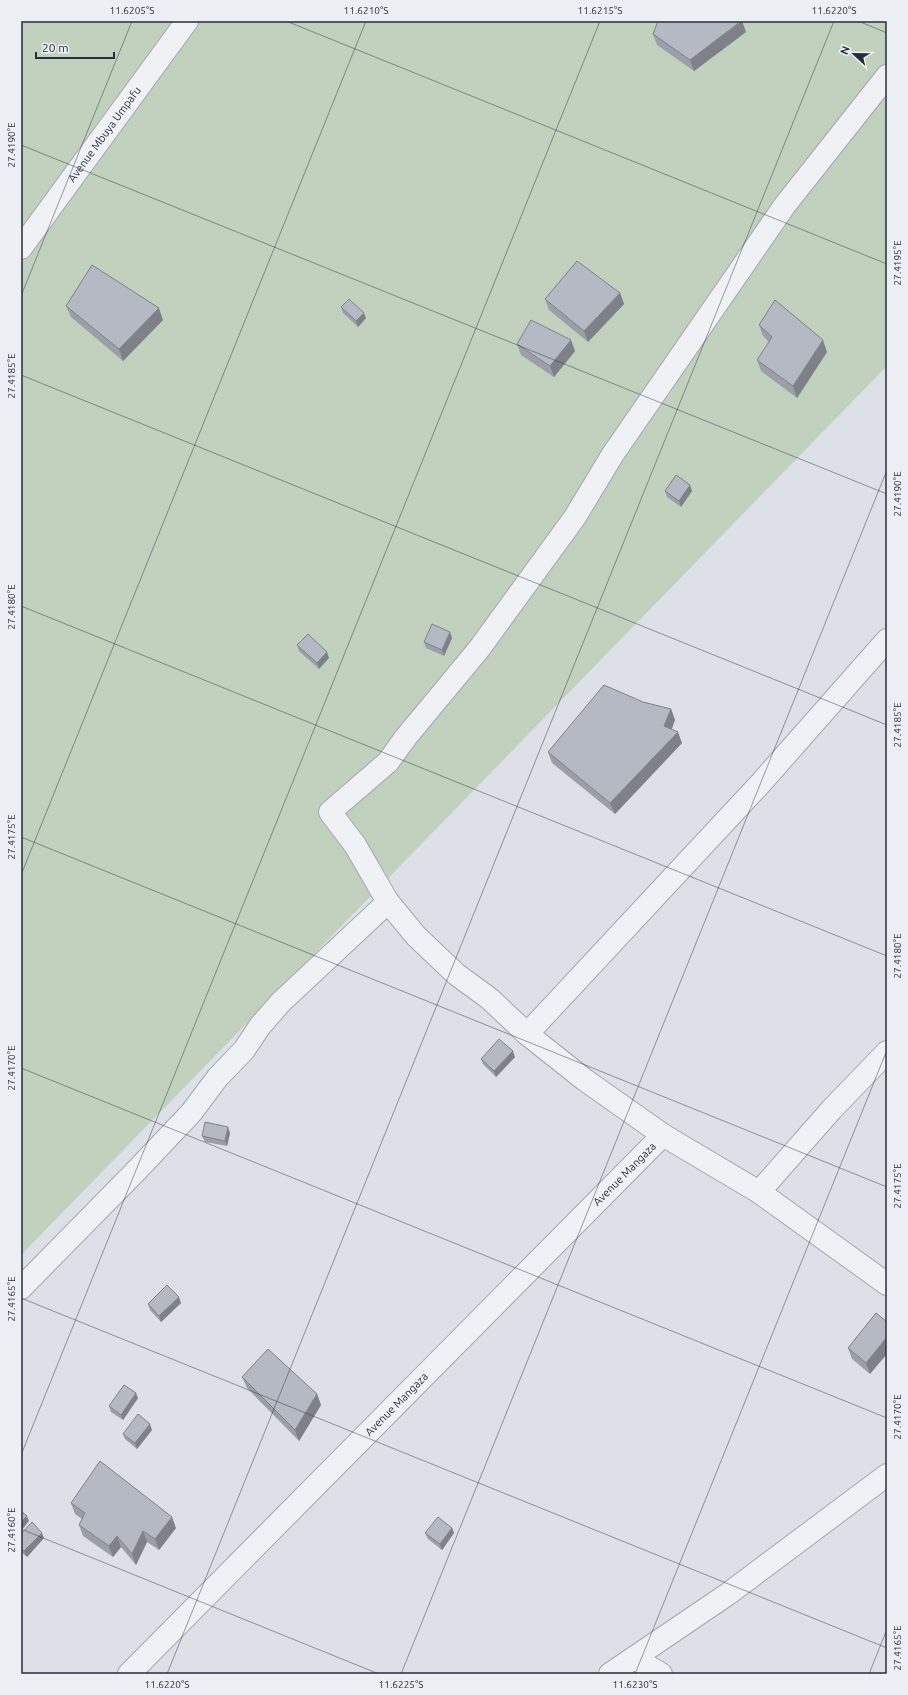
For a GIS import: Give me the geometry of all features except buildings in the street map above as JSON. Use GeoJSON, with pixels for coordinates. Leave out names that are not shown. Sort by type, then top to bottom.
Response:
{"type":"FeatureCollection","features":[{"type":"Feature","properties":{"kind":"street","name":"Avenue Mbuya Umpafu"},"geometry":{"type":"LineString","coordinates":[[21,248],[187,21]]}},
{"type":"Feature","properties":{"kind":"street"},"geometry":{"type":"LineString","coordinates":[[887,76],[780,211],[617,447],[575,517],[479,649],[406,737],[388,762],[330,812],[355,845],[388,902],[416,936],[456,974],[490,999],[527,1034],[585,1080],[663,1135],[759,1192],[887,1284]]}},
{"type":"Feature","properties":{"kind":"street"},"geometry":{"type":"LineString","coordinates":[[527,1034],[760,784],[887,640]]}},
{"type":"Feature","properties":{"kind":"street"},"geometry":{"type":"LineString","coordinates":[[21,1288],[191,1113],[218,1077],[244,1050],[260,1026],[281,1002],[388,902]]}},
{"type":"Feature","properties":{"kind":"street"},"geometry":{"type":"LineString","coordinates":[[759,1192],[832,1109],[887,1052]]}},
{"type":"Feature","properties":{"kind":"street","name":"Avenue Mangaza"},"geometry":{"type":"LineString","coordinates":[[129,1674],[663,1135]]}},
{"type":"Feature","properties":{"kind":"street"},"geometry":{"type":"LineString","coordinates":[[610,1674],[728,1594],[884,1481]]}},
{"type":"Feature","properties":{"kind":"street"},"geometry":{"type":"LineString","coordinates":[[634,1658],[660,1674]]}},
{"type":"Feature","properties":{"kind":"green space"},"geometry":{"type":"Polygon","coordinates":[[[21,21],[887,21],[887,366],[21,1255],[21,21]]]}}]}
